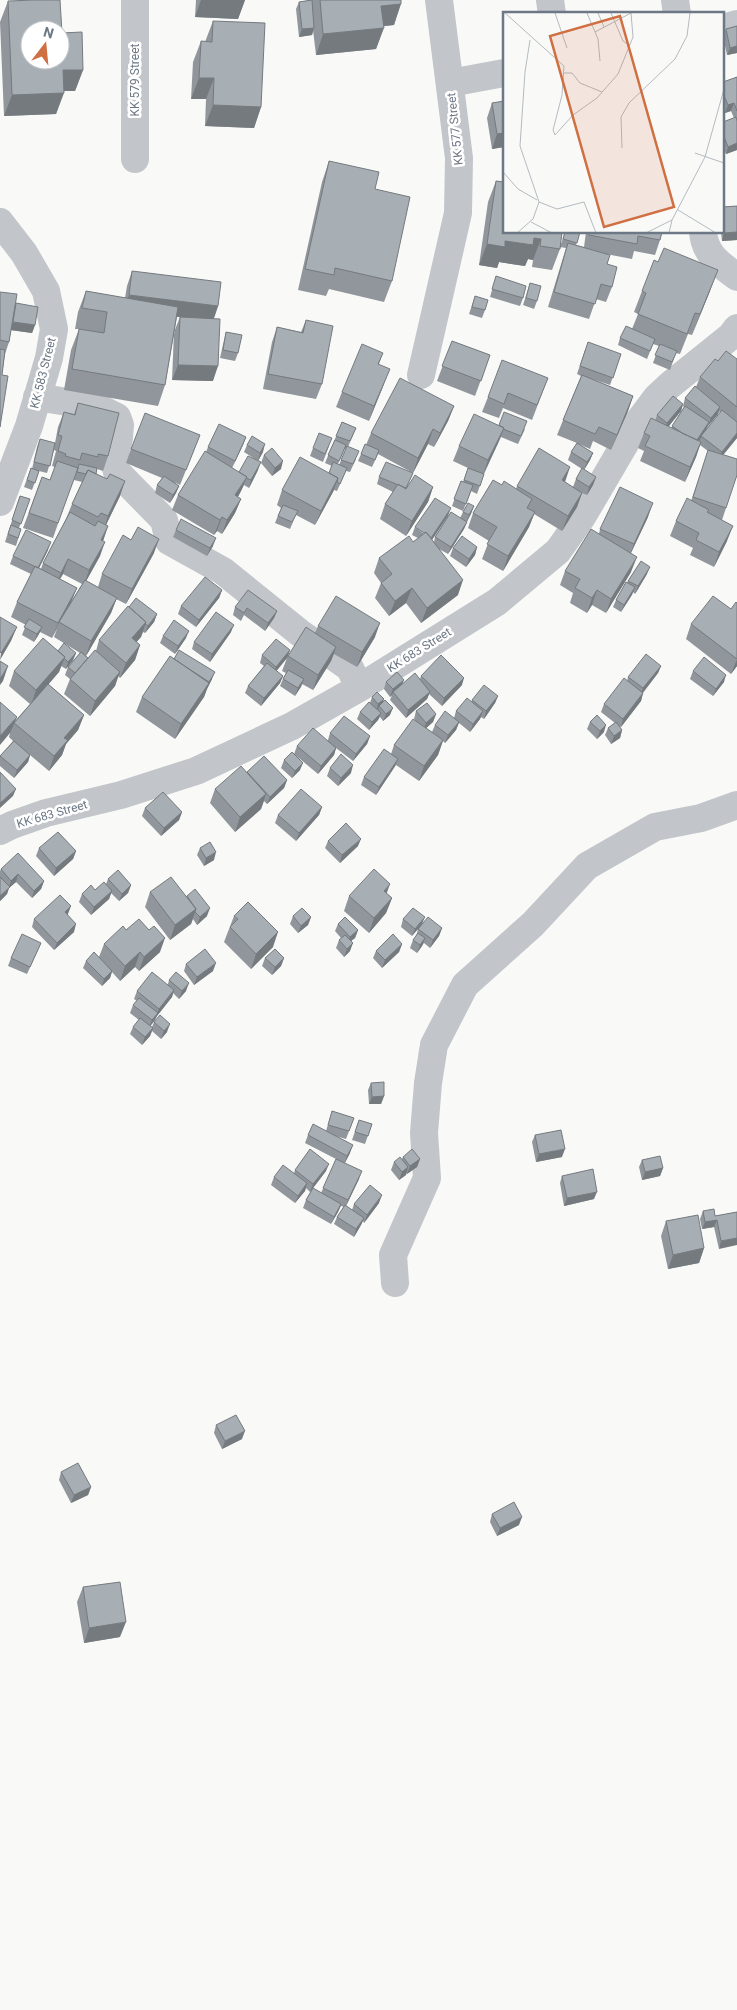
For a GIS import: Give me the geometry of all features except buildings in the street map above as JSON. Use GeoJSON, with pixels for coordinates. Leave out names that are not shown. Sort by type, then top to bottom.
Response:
{"type":"FeatureCollection","features":[{"type":"Feature","properties":{"kind":"street","name":"KK 579 Street"},"geometry":{"type":"LineString","coordinates":[[135,0],[135,159]]}},
{"type":"Feature","properties":{"kind":"street","name":"KK 577 Street"},"geometry":{"type":"LineString","coordinates":[[421,375],[458,213],[459,158],[439,0]]}},
{"type":"Feature","properties":{"kind":"street"},"geometry":{"type":"LineString","coordinates":[[724,28],[737,24]]}},
{"type":"Feature","properties":{"kind":"street"},"geometry":{"type":"LineString","coordinates":[[450,83],[503,73]]}},
{"type":"Feature","properties":{"kind":"street","name":"KK 583 Street"},"geometry":{"type":"LineString","coordinates":[[0,222],[24,253],[46,291],[54,329],[49,358],[29,426],[0,502]]}},
{"type":"Feature","properties":{"kind":"street"},"geometry":{"type":"LineString","coordinates":[[703,234],[704,244],[715,260],[737,277]]}},
{"type":"Feature","properties":{"kind":"street","name":"KK 683 Street"},"geometry":{"type":"LineString","coordinates":[[0,831],[46,813],[121,795],[196,771],[292,726],[359,688],[497,602],[558,552],[582,516],[636,425],[657,397],[670,384],[731,336],[737,328]]}},
{"type":"Feature","properties":{"kind":"street"},"geometry":{"type":"LineString","coordinates":[[37,397],[97,407],[117,417],[120,425],[114,460],[117,472],[164,520],[169,541],[223,571],[300,634],[350,668],[359,688]]}},
{"type":"Feature","properties":{"kind":"street"},"geometry":{"type":"LineString","coordinates":[[395,1283],[393,1255],[427,1178],[424,1132],[428,1083],[434,1045],[465,985],[533,924],[587,866],[654,827],[701,818],[737,804]]}}]}
